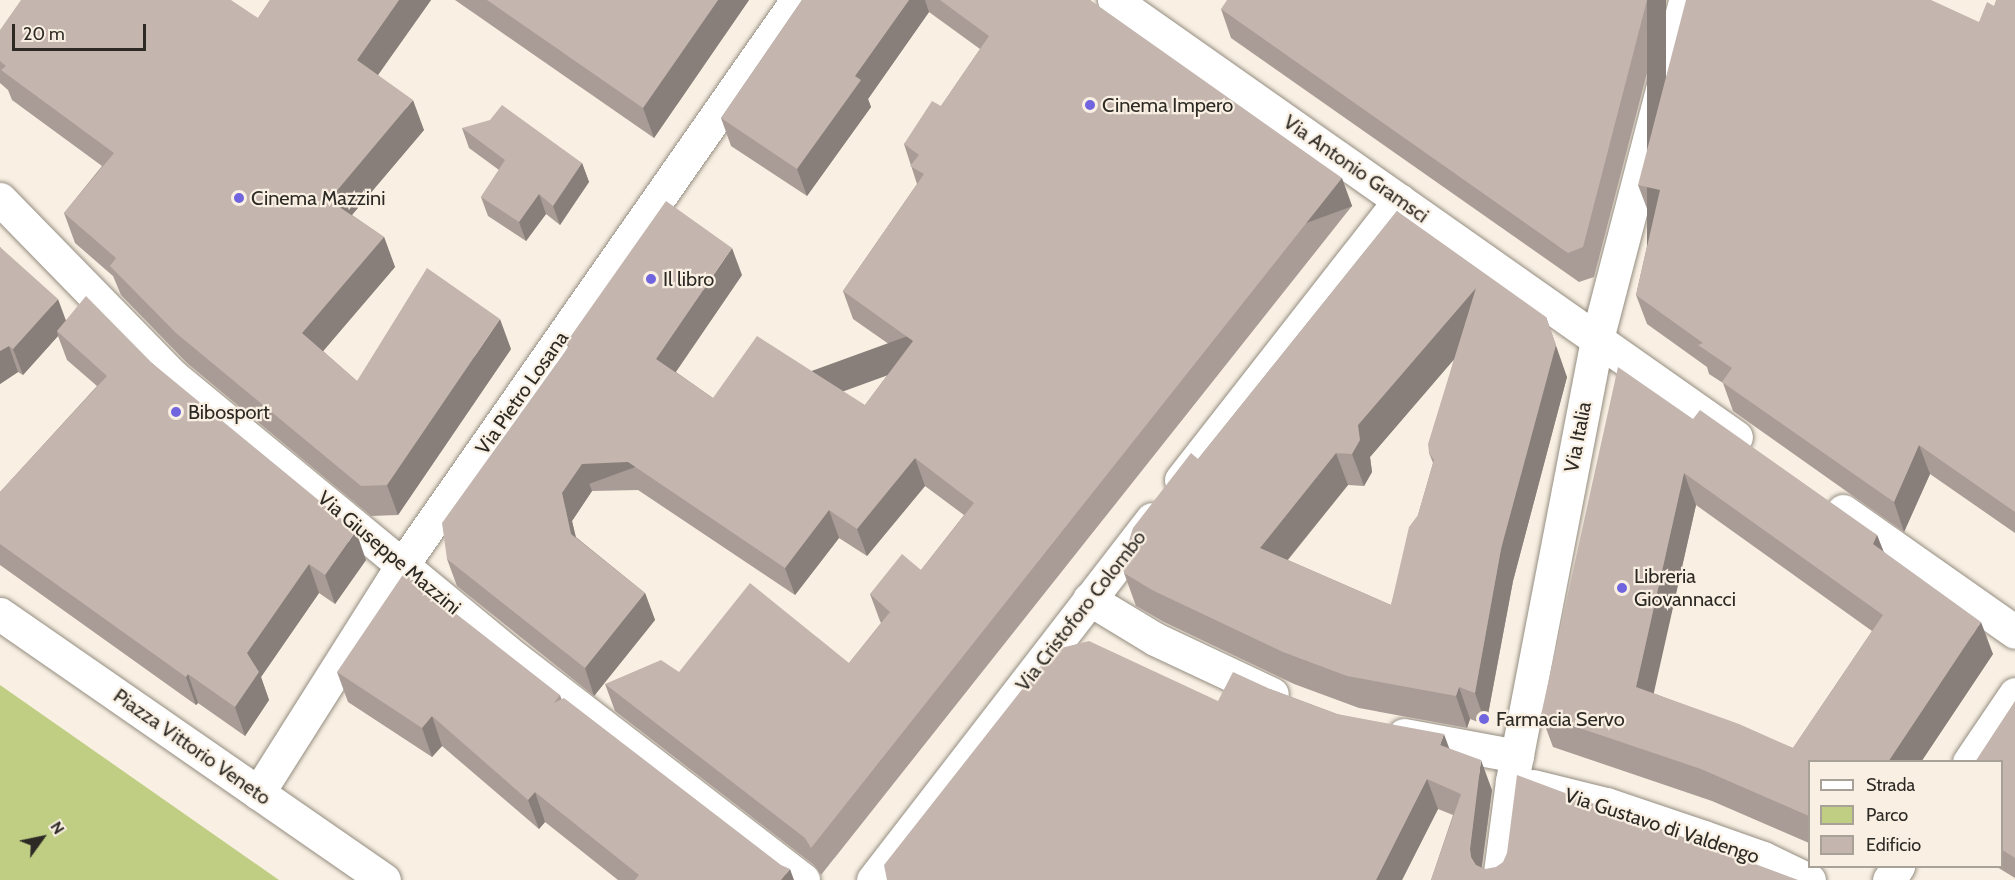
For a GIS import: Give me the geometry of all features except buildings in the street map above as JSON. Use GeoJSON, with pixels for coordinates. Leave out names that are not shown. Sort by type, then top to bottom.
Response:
{"type":"FeatureCollection","features":[{"type":"Feature","properties":{"kind":"street","name":"Via Pietro Losana"},"geometry":{"type":"LineString","coordinates":[[258,793],[403,564],[796,0]]}},
{"type":"Feature","properties":{"kind":"street","name":"Via Antonio Gramsci"},"geometry":{"type":"LineString","coordinates":[[1114,0],[1762,455]]}},
{"type":"Feature","properties":{"kind":"street","name":"Via Italia"},"geometry":{"type":"LineString","coordinates":[[1499,880],[1515,769],[1597,339],[1685,0]]}},
{"type":"Feature","properties":{"kind":"street","name":"Via Giuseppe Mazzini"},"geometry":{"type":"LineString","coordinates":[[0,199],[174,377],[506,651],[803,880]]}},
{"type":"Feature","properties":{"kind":"street","name":"Via Cristoforo Colombo"},"geometry":{"type":"LineString","coordinates":[[873,880],[1400,200]]}},
{"type":"Feature","properties":{"kind":"street"},"geometry":{"type":"LineString","coordinates":[[1820,496],[2015,632]]}},
{"type":"Feature","properties":{"kind":"street"},"geometry":{"type":"LineString","coordinates":[[1089,600],[1155,639],[1296,705]]}},
{"type":"Feature","properties":{"kind":"street","name":"Piazza Vittorio Veneto"},"geometry":{"type":"LineString","coordinates":[[0,615],[384,880]]}},
{"type":"Feature","properties":{"kind":"street"},"geometry":{"type":"LineString","coordinates":[[1970,760],[2015,694]]}},
{"type":"Feature","properties":{"kind":"street","name":"Via Gustavo di Valdengo"},"geometry":{"type":"LineString","coordinates":[[1377,730],[1515,769],[1606,804],[1763,858],[1809,880]]}},
{"type":"Feature","properties":{"kind":"green space"},"geometry":{"type":"Polygon","coordinates":[[[0,685],[279,880],[0,880],[0,685]]]}},
{"type":"Feature","properties":{"kind":"place","name":"Cinema Impero"},"geometry":{"type":"Point","coordinates":[1090,105]}},
{"type":"Feature","properties":{"kind":"place","name":"Cinema Mazzini"},"geometry":{"type":"Point","coordinates":[239,198]}},
{"type":"Feature","properties":{"kind":"place","name":"Il libro"},"geometry":{"type":"Point","coordinates":[651,279]}},
{"type":"Feature","properties":{"kind":"place","name":"Bibosport"},"geometry":{"type":"Point","coordinates":[176,412]}},
{"type":"Feature","properties":{"kind":"place","name":"Libreria Giovannacci"},"geometry":{"type":"Point","coordinates":[1622,588]}},
{"type":"Feature","properties":{"kind":"place","name":"Farmacia Servo"},"geometry":{"type":"Point","coordinates":[1484,719]}}]}
